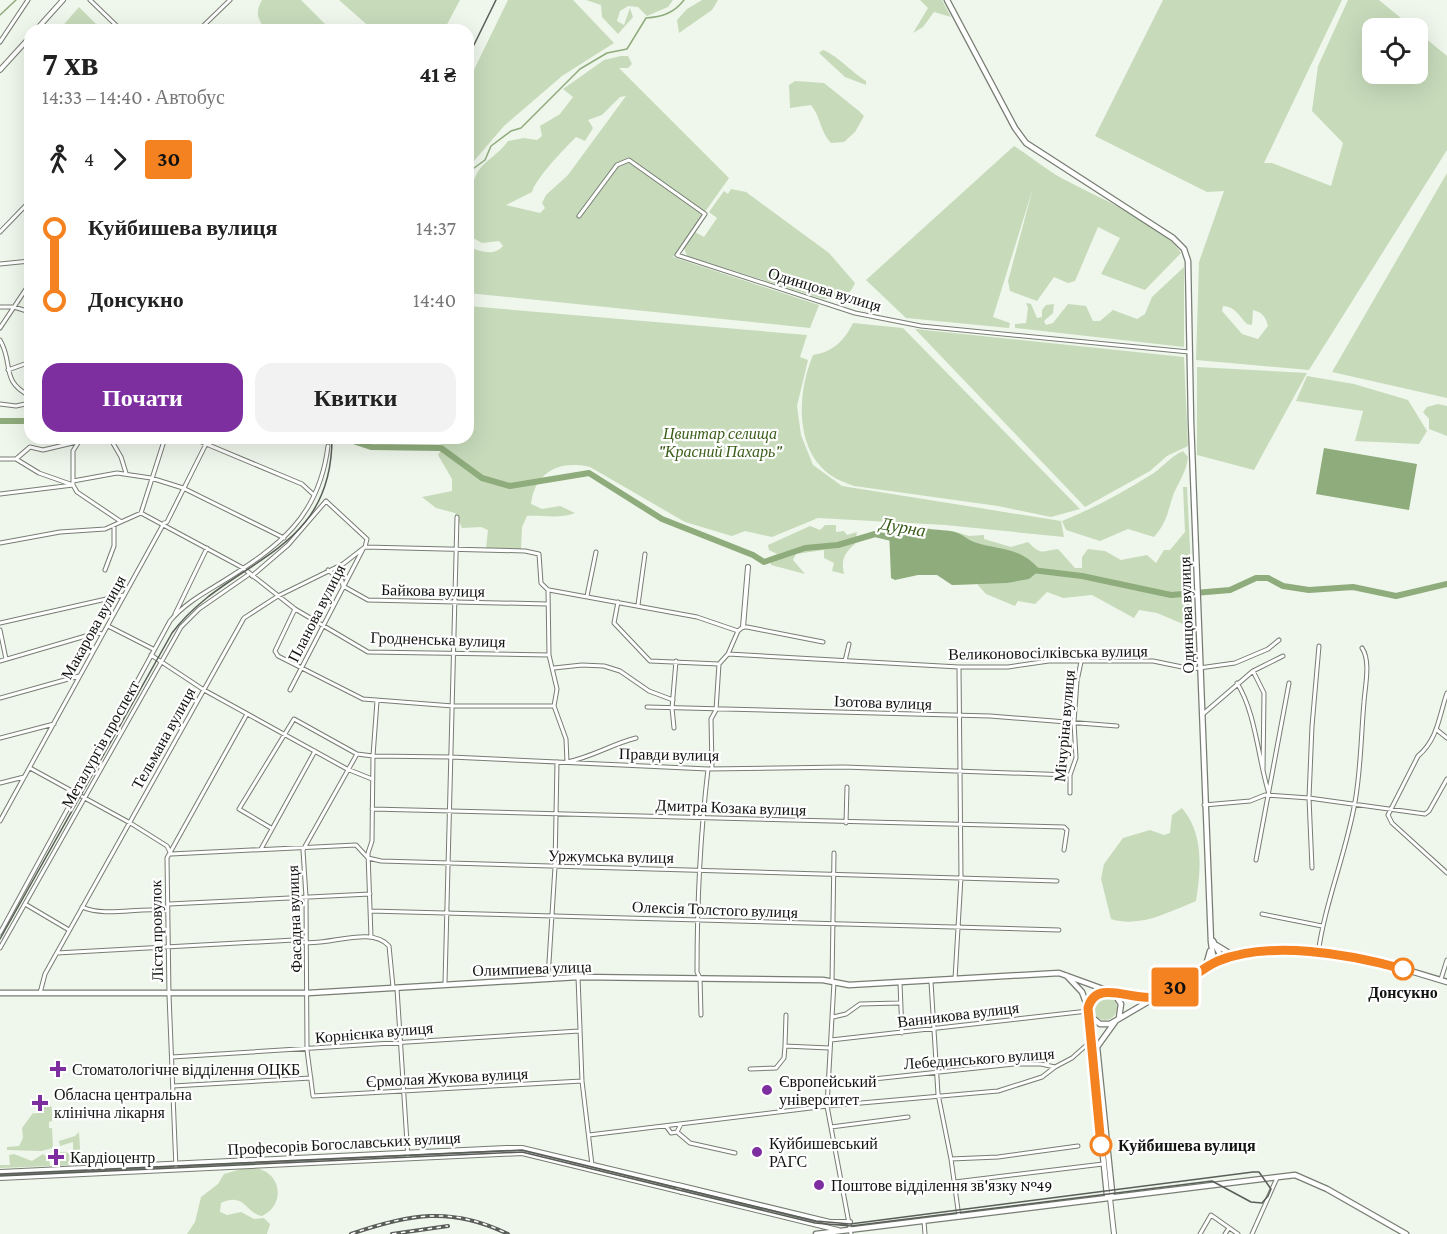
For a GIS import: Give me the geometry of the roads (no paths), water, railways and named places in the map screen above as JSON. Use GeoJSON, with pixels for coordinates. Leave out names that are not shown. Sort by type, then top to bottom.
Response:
{"type":"FeatureCollection","features":[{"type":"Feature","properties":{"kind":"main road","name":"Одинцова вулиця"},"geometry":{"type":"LineString","coordinates":[[947,0],[1015,128],[1026,143],[1150,221],[1184,249],[1188,261],[1204,806],[1215,963]]}},
{"type":"Feature","properties":{"kind":"main road","name":"Одинцова вулиця"},"geometry":{"type":"LineString","coordinates":[[1212,940],[1223,960]]}},
{"type":"Feature","properties":{"kind":"main road"},"geometry":{"type":"LineString","coordinates":[[1212,940],[1223,951],[1234,956]]}},
{"type":"Feature","properties":{"kind":"main road"},"geometry":{"type":"LineString","coordinates":[[1204,970],[1212,940]]}},
{"type":"Feature","properties":{"kind":"main road"},"geometry":{"type":"LineString","coordinates":[[1088,1011],[1101,1024],[1117,1020],[1215,963],[1234,956],[1277,949],[1384,963],[1447,982]]}},
{"type":"Feature","properties":{"kind":"main road"},"geometry":{"type":"LineString","coordinates":[[1065,974],[1114,993],[1146,998],[1158,996]]}},
{"type":"Feature","properties":{"kind":"main road"},"geometry":{"type":"LineString","coordinates":[[1065,974],[1082,992],[1088,1011],[1103,1164],[1107,1195],[1111,1196]]}},
{"type":"Feature","properties":{"kind":"main road","name":"Олимпиева улица"},"geometry":{"type":"LineString","coordinates":[[0,993],[169,995],[308,993],[445,983],[578,977],[700,978],[833,982],[849,985],[1065,974]]}},
{"type":"Feature","properties":{"kind":"main road"},"geometry":{"type":"LineString","coordinates":[[1088,1011],[1093,996],[1107,991]]}},
{"type":"Feature","properties":{"kind":"main road"},"geometry":{"type":"LineString","coordinates":[[1111,1196],[1097,1047],[1117,1020],[1121,1004],[1114,993]]}},
{"type":"Feature","properties":{"kind":"main road"},"geometry":{"type":"LineString","coordinates":[[816,1234],[851,1232],[1111,1196],[1295,1175],[1328,1189],[1406,1234]]}},
{"type":"Feature","properties":{"kind":"street"},"geometry":{"type":"LineString","coordinates":[[0,42],[28,0]]}},
{"type":"Feature","properties":{"kind":"street"},"geometry":{"type":"LineString","coordinates":[[41,24],[63,0]]}},
{"type":"Feature","properties":{"kind":"street"},"geometry":{"type":"LineString","coordinates":[[90,0],[115,24]]}},
{"type":"Feature","properties":{"kind":"street"},"geometry":{"type":"LineString","coordinates":[[205,24],[230,0]]}},
{"type":"Feature","properties":{"kind":"street"},"geometry":{"type":"LineString","coordinates":[[0,70],[24,44]]}},
{"type":"Feature","properties":{"kind":"street","name":"Одинцова вулиця"},"geometry":{"type":"LineString","coordinates":[[579,216],[617,165],[629,160],[705,214],[677,255],[855,313],[921,326],[1189,352]]}},
{"type":"Feature","properties":{"kind":"street"},"geometry":{"type":"LineString","coordinates":[[1,229],[24,207]]}},
{"type":"Feature","properties":{"kind":"street"},"geometry":{"type":"LineString","coordinates":[[0,264],[24,262]]}},
{"type":"Feature","properties":{"kind":"street"},"geometry":{"type":"LineString","coordinates":[[0,328],[24,292]]}},
{"type":"Feature","properties":{"kind":"street"},"geometry":{"type":"LineString","coordinates":[[0,307],[14,307],[24,310]]}},
{"type":"Feature","properties":{"kind":"street"},"geometry":{"type":"LineString","coordinates":[[0,340],[15,387],[24,392]]}},
{"type":"Feature","properties":{"kind":"street"},"geometry":{"type":"LineString","coordinates":[[8,370],[24,364]]}},
{"type":"Feature","properties":{"kind":"street"},"geometry":{"type":"LineString","coordinates":[[0,404],[16,406],[24,404]]}},
{"type":"Feature","properties":{"kind":"street"},"geometry":{"type":"LineString","coordinates":[[16,459],[30,447],[43,450],[76,444],[73,483],[77,492],[120,521]]}},
{"type":"Feature","properties":{"kind":"street"},"geometry":{"type":"LineString","coordinates":[[113,444],[126,473]]}},
{"type":"Feature","properties":{"kind":"street"},"geometry":{"type":"LineString","coordinates":[[141,513],[150,478],[163,444]]}},
{"type":"Feature","properties":{"kind":"street"},"geometry":{"type":"LineString","coordinates":[[206,444],[302,484],[314,495]]}},
{"type":"Feature","properties":{"kind":"street","name":"Макарова вулиця"},"geometry":{"type":"LineString","coordinates":[[0,821],[124,595],[167,522],[206,444]]}},
{"type":"Feature","properties":{"kind":"street"},"geometry":{"type":"LineString","coordinates":[[174,616],[243,568],[296,527],[325,469],[328,446]]}},
{"type":"Feature","properties":{"kind":"street"},"geometry":{"type":"LineString","coordinates":[[0,459],[16,459],[39,473],[73,483]]}},
{"type":"Feature","properties":{"kind":"street"},"geometry":{"type":"LineString","coordinates":[[0,494],[126,473],[183,488],[284,538]]}},
{"type":"Feature","properties":{"kind":"street","name":"Металургів проспект"},"geometry":{"type":"LineString","coordinates":[[0,948],[159,663],[189,618],[288,545],[326,501],[368,539],[365,548]]}},
{"type":"Feature","properties":{"kind":"street"},"geometry":{"type":"LineString","coordinates":[[0,537],[1,543],[60,532],[114,527],[120,521],[141,513],[243,568]]}},
{"type":"Feature","properties":{"kind":"street"},"geometry":{"type":"LineString","coordinates":[[445,983],[457,518]]}},
{"type":"Feature","properties":{"kind":"street"},"geometry":{"type":"LineString","coordinates":[[105,570],[114,546],[114,527]]}},
{"type":"Feature","properties":{"kind":"street"},"geometry":{"type":"LineString","coordinates":[[0,933],[153,650],[174,616],[207,548]]}},
{"type":"Feature","properties":{"kind":"street"},"geometry":{"type":"LineString","coordinates":[[365,548],[525,551],[538,554],[541,584],[548,590],[638,605],[713,621],[738,631]]}},
{"type":"Feature","properties":{"kind":"street","name":"Тельмана вулиця"},"geometry":{"type":"LineString","coordinates":[[40,994],[45,974],[244,618],[278,596],[343,564],[365,548]]}},
{"type":"Feature","properties":{"kind":"street","name":"Планова вулиця"},"geometry":{"type":"LineString","coordinates":[[290,690],[365,548]]}},
{"type":"Feature","properties":{"kind":"street"},"geometry":{"type":"LineString","coordinates":[[587,596],[596,552]]}},
{"type":"Feature","properties":{"kind":"street"},"geometry":{"type":"LineString","coordinates":[[638,605],[645,554]]}},
{"type":"Feature","properties":{"kind":"street"},"geometry":{"type":"LineString","coordinates":[[701,1015],[700,978],[697,972],[697,921],[702,818],[710,768],[711,719],[716,710],[719,664],[728,654],[742,627],[748,567]]}},
{"type":"Feature","properties":{"kind":"street","name":"Гродненська вулиця"},"geometry":{"type":"LineString","coordinates":[[243,568],[295,609],[368,652],[549,655]]}},
{"type":"Feature","properties":{"kind":"street","name":"Байкова вулиця"},"geometry":{"type":"LineString","coordinates":[[328,570],[342,581],[343,586],[368,600],[548,604]]}},
{"type":"Feature","properties":{"kind":"street"},"geometry":{"type":"LineString","coordinates":[[548,590],[549,655],[554,668],[557,689],[554,706],[566,739],[567,762],[593,754],[614,743],[636,738]]}},
{"type":"Feature","properties":{"kind":"street"},"geometry":{"type":"LineString","coordinates":[[0,623],[124,595]]}},
{"type":"Feature","properties":{"kind":"street"},"geometry":{"type":"LineString","coordinates":[[618,602],[614,623],[650,661],[719,664]]}},
{"type":"Feature","properties":{"kind":"street"},"geometry":{"type":"LineString","coordinates":[[295,609],[276,651],[278,656],[363,699],[453,706],[554,706]]}},
{"type":"Feature","properties":{"kind":"street"},"geometry":{"type":"LineString","coordinates":[[108,626],[153,650]]}},
{"type":"Feature","properties":{"kind":"street"},"geometry":{"type":"LineString","coordinates":[[742,627],[823,642]]}},
{"type":"Feature","properties":{"kind":"street"},"geometry":{"type":"LineString","coordinates":[[0,630],[6,659]]}},
{"type":"Feature","properties":{"kind":"street"},"geometry":{"type":"LineString","coordinates":[[0,661],[51,644],[96,633],[103,634]]}},
{"type":"Feature","properties":{"kind":"street","name":"Великоновосілківська вулиця"},"geometry":{"type":"LineString","coordinates":[[845,661],[959,667],[1008,667],[1049,661],[1153,661],[1200,669],[1235,663],[1268,649],[1279,640]]}},
{"type":"Feature","properties":{"kind":"street"},"geometry":{"type":"LineString","coordinates":[[728,654],[845,661],[849,644]]}},
{"type":"Feature","properties":{"kind":"street"},"geometry":{"type":"LineString","coordinates":[[1312,868],[1309,798],[1319,646]]}},
{"type":"Feature","properties":{"kind":"street"},"geometry":{"type":"LineString","coordinates":[[1318,954],[1322,927],[1355,803],[1362,754],[1366,678],[1365,653],[1362,648]]}},
{"type":"Feature","properties":{"kind":"street"},"geometry":{"type":"LineString","coordinates":[[151,656],[204,690],[347,768],[372,779]]}},
{"type":"Feature","properties":{"kind":"street"},"geometry":{"type":"LineString","coordinates":[[1203,714],[1253,671],[1283,656]]}},
{"type":"Feature","properties":{"kind":"street"},"geometry":{"type":"LineString","coordinates":[[674,728],[672,708],[676,662]]}},
{"type":"Feature","properties":{"kind":"street","name":"Мічуріна вулиця"},"geometry":{"type":"LineString","coordinates":[[1070,793],[1070,775],[1076,758],[1074,722],[1081,662]]}},
{"type":"Feature","properties":{"kind":"street"},"geometry":{"type":"LineString","coordinates":[[554,668],[582,664],[604,666],[620,671],[649,691],[673,699]]}},
{"type":"Feature","properties":{"kind":"street"},"geometry":{"type":"LineString","coordinates":[[955,981],[961,877],[962,770],[959,667]]}},
{"type":"Feature","properties":{"kind":"street"},"geometry":{"type":"LineString","coordinates":[[1253,671],[1264,693],[1263,774]]}},
{"type":"Feature","properties":{"kind":"street"},"geometry":{"type":"LineString","coordinates":[[0,698],[81,675]]}},
{"type":"Feature","properties":{"kind":"street"},"geometry":{"type":"LineString","coordinates":[[1237,683],[1247,701],[1256,746],[1270,796]]}},
{"type":"Feature","properties":{"kind":"street"},"geometry":{"type":"LineString","coordinates":[[1256,860],[1270,796],[1289,683]]}},
{"type":"Feature","properties":{"kind":"street"},"geometry":{"type":"LineString","coordinates":[[1447,693],[1437,730],[1418,756],[1388,815],[1392,823],[1447,873]]}},
{"type":"Feature","properties":{"kind":"street"},"geometry":{"type":"LineString","coordinates":[[371,937],[368,858],[372,841],[372,779],[377,701]]}},
{"type":"Feature","properties":{"kind":"street","name":"Ізотова вулиця"},"geometry":{"type":"LineString","coordinates":[[647,707],[961,716],[1117,726]]}},
{"type":"Feature","properties":{"kind":"street","name":"Ліста провулок"},"geometry":{"type":"LineString","coordinates":[[176,1169],[166,865],[248,714]]}},
{"type":"Feature","properties":{"kind":"street","name":"Правди вулиця"},"geometry":{"type":"LineString","coordinates":[[284,732],[294,719],[357,754],[373,756],[452,757],[710,768],[844,767],[1070,775]]}},
{"type":"Feature","properties":{"kind":"street"},"geometry":{"type":"LineString","coordinates":[[0,738],[54,724]]}},
{"type":"Feature","properties":{"kind":"street"},"geometry":{"type":"LineString","coordinates":[[1437,730],[1447,738]]}},
{"type":"Feature","properties":{"kind":"street"},"geometry":{"type":"LineString","coordinates":[[271,828],[239,809],[284,732]]}},
{"type":"Feature","properties":{"kind":"street"},"geometry":{"type":"LineString","coordinates":[[1256,746],[1263,747]]}},
{"type":"Feature","properties":{"kind":"street"},"geometry":{"type":"LineString","coordinates":[[261,849],[315,751]]}},
{"type":"Feature","properties":{"kind":"street","name":"Фасадна вулиця"},"geometry":{"type":"LineString","coordinates":[[313,1096],[307,1050],[305,998],[308,993],[304,847],[357,754]]}},
{"type":"Feature","properties":{"kind":"street"},"geometry":{"type":"LineString","coordinates":[[548,978],[555,867],[556,762]]}},
{"type":"Feature","properties":{"kind":"street"},"geometry":{"type":"LineString","coordinates":[[30,768],[167,846],[171,854]]}},
{"type":"Feature","properties":{"kind":"street"},"geometry":{"type":"LineString","coordinates":[[0,783],[24,777]]}},
{"type":"Feature","properties":{"kind":"street"},"geometry":{"type":"LineString","coordinates":[[1204,806],[1250,801],[1270,796],[1309,798],[1355,803],[1390,811],[1427,813],[1445,788],[1447,779]]}},
{"type":"Feature","properties":{"kind":"street"},"geometry":{"type":"LineString","coordinates":[[846,823],[847,787]]}},
{"type":"Feature","properties":{"kind":"street","name":"Дмитра Козака вулиця"},"geometry":{"type":"LineString","coordinates":[[372,809],[1064,827],[1067,830],[1064,850]]}},
{"type":"Feature","properties":{"kind":"street","name":"Уржумська вулиця"},"geometry":{"type":"LineString","coordinates":[[171,854],[356,845],[368,858],[555,867],[699,869],[1057,881]]}},
{"type":"Feature","properties":{"kind":"street"},"geometry":{"type":"LineString","coordinates":[[834,853],[833,982],[827,1106],[851,1232]]}},
{"type":"Feature","properties":{"kind":"street"},"geometry":{"type":"LineString","coordinates":[[169,904],[370,894]]}},
{"type":"Feature","properties":{"kind":"street"},"geometry":{"type":"LineString","coordinates":[[25,904],[69,930]]}},
{"type":"Feature","properties":{"kind":"street"},"geometry":{"type":"LineString","coordinates":[[82,907],[94,911],[154,908],[168,911]]}},
{"type":"Feature","properties":{"kind":"street","name":"Олексія Толстого вулиця"},"geometry":{"type":"LineString","coordinates":[[370,911],[1059,930]]}},
{"type":"Feature","properties":{"kind":"street"},"geometry":{"type":"LineString","coordinates":[[1262,914],[1322,927]]}},
{"type":"Feature","properties":{"kind":"street"},"geometry":{"type":"LineString","coordinates":[[57,953],[371,937],[388,946],[395,987],[408,1155]]}},
{"type":"Feature","properties":{"kind":"street"},"geometry":{"type":"LineString","coordinates":[[1440,979],[1447,960]]}},
{"type":"Feature","properties":{"kind":"street"},"geometry":{"type":"LineString","coordinates":[[578,977],[582,1081],[592,1167]]}},
{"type":"Feature","properties":{"kind":"street"},"geometry":{"type":"LineString","coordinates":[[931,982],[938,1095],[955,1182],[959,1217]]}},
{"type":"Feature","properties":{"kind":"street"},"geometry":{"type":"LineString","coordinates":[[900,983],[902,1033]]}},
{"type":"Feature","properties":{"kind":"street"},"geometry":{"type":"LineString","coordinates":[[832,1017],[846,1014],[860,1004],[899,1003]]}},
{"type":"Feature","properties":{"kind":"street","name":"Ванникова вулиця"},"geometry":{"type":"LineString","coordinates":[[831,1040],[1088,1011]]}},
{"type":"Feature","properties":{"kind":"street"},"geometry":{"type":"LineString","coordinates":[[750,1069],[776,1068],[784,1058],[786,1015]]}},
{"type":"Feature","properties":{"kind":"street","name":"Корнієнка вулиця"},"geometry":{"type":"LineString","coordinates":[[172,1057],[579,1031]]}},
{"type":"Feature","properties":{"kind":"street","name":"Лебединського вулиця"},"geometry":{"type":"LineString","coordinates":[[828,1084],[1014,1064],[1041,1064],[1055,1067],[1072,1058],[1090,1042]]}},
{"type":"Feature","properties":{"kind":"street"},"geometry":{"type":"LineString","coordinates":[[785,1046],[829,1048]]}},
{"type":"Feature","properties":{"kind":"street"},"geometry":{"type":"LineString","coordinates":[[589,1135],[827,1106],[998,1091],[1042,1077],[1055,1067]]}},
{"type":"Feature","properties":{"kind":"street"},"geometry":{"type":"LineString","coordinates":[[172,1086],[311,1078]]}},
{"type":"Feature","properties":{"kind":"street","name":"Єрмолая Жукова вулиця"},"geometry":{"type":"LineString","coordinates":[[313,1096],[582,1081]]}},
{"type":"Feature","properties":{"kind":"street"},"geometry":{"type":"LineString","coordinates":[[831,1127],[908,1117]]}},
{"type":"Feature","properties":{"kind":"street"},"geometry":{"type":"LineString","coordinates":[[677,1132],[681,1124]]}},
{"type":"Feature","properties":{"kind":"street"},"geometry":{"type":"LineString","coordinates":[[666,1126],[671,1133],[677,1132],[690,1143],[735,1153]]}},
{"type":"Feature","properties":{"kind":"street"},"geometry":{"type":"LineString","coordinates":[[951,1159],[998,1157],[1078,1146]]}},
{"type":"Feature","properties":{"kind":"street","name":"Професорів Богославських вулиця"},"geometry":{"type":"LineString","coordinates":[[0,1172],[176,1163],[522,1153],[677,1185],[830,1222],[850,1222]]}},
{"type":"Feature","properties":{"kind":"street","name":"Професорів Богославських вулиця"},"geometry":{"type":"LineString","coordinates":[[0,1178],[408,1155]]}},
{"type":"Feature","properties":{"kind":"street"},"geometry":{"type":"LineString","coordinates":[[955,1182],[1103,1164]]}},
{"type":"Feature","properties":{"kind":"street","name":"Професорів Богославських вулиця"},"geometry":{"type":"LineString","coordinates":[[592,1167],[681,1192],[842,1231]]}},
{"type":"Feature","properties":{"kind":"street"},"geometry":{"type":"LineString","coordinates":[[1252,1234],[1278,1176]]}},
{"type":"Feature","properties":{"kind":"street"},"geometry":{"type":"LineString","coordinates":[[677,1185],[681,1192]]}},
{"type":"Feature","properties":{"kind":"street"},"geometry":{"type":"LineString","coordinates":[[1111,1196],[1114,1234]]}},
{"type":"Feature","properties":{"kind":"street"},"geometry":{"type":"LineString","coordinates":[[1200,1234],[1211,1215],[1238,1234]]}},
{"type":"Feature","properties":{"kind":"street"},"geometry":{"type":"LineString","coordinates":[[924,1221],[925,1234]]}},
{"type":"Feature","properties":{"kind":"street"},"geometry":{"type":"LineString","coordinates":[[1225,1234],[1229,1228]]}},
{"type":"Feature","properties":{"kind":"waterway"},"geometry":{"type":"LineString","coordinates":[[0,15],[16,0]]}},
{"type":"Feature","properties":{"kind":"waterway"},"geometry":{"type":"LineString","coordinates":[[474,168],[485,160],[491,146],[511,131],[521,128],[580,69],[607,53],[627,49],[646,18],[667,14],[684,0]]}},
{"type":"Feature","properties":{"kind":"waterway","name":"Дурна"},"geometry":{"type":"LineString","coordinates":[[0,421],[24,421]]}},
{"type":"Feature","properties":{"kind":"waterway","name":"Дурна"},"geometry":{"type":"LineString","coordinates":[[362,444],[371,447],[441,448],[482,478],[510,486],[589,473],[662,519],[753,555],[764,562],[805,548],[838,545],[875,534],[896,539]]}},
{"type":"Feature","properties":{"kind":"waterway","name":"Дурна"},"geometry":{"type":"LineString","coordinates":[[1032,570],[1082,576],[1171,595],[1230,590],[1256,578],[1268,578],[1283,586],[1309,590],[1353,587],[1396,596],[1447,584]]}},
{"type":"Feature","properties":{"kind":"tram line"},"geometry":{"type":"LineString","coordinates":[[474,45],[496,0]]}},
{"type":"Feature","properties":{"kind":"tram line"},"geometry":{"type":"LineString","coordinates":[[0,939],[172,633],[195,608],[221,587],[273,552],[296,532],[315,508],[327,477],[331,444]]}},
{"type":"Feature","properties":{"kind":"tram line"},"geometry":{"type":"LineString","coordinates":[[0,1174],[522,1150],[816,1221],[850,1224],[1253,1172],[1259,1172],[1271,1189],[1262,1203],[1251,1202],[1212,1181],[851,1226],[815,1223],[522,1152],[0,1176]]}},
{"type":"Feature","properties":{"kind":"railway"},"geometry":{"type":"LineString","coordinates":[[351,1234],[392,1222],[430,1216],[468,1219],[508,1234]]}},
{"type":"Feature","properties":{"kind":"railway"},"geometry":{"type":"LineString","coordinates":[[392,1234],[448,1226]]}},
{"type":"Feature","properties":{"kind":"place","name":"Донсукно"},"geometry":{"type":"Point","coordinates":[1403,969]}},
{"type":"Feature","properties":{"kind":"place","name":"Стоматологічне відділення ОЦКБ"},"geometry":{"type":"Point","coordinates":[58,1069]}},
{"type":"Feature","properties":{"kind":"place","name":"Європейський університет"},"geometry":{"type":"Point","coordinates":[767,1090]}},
{"type":"Feature","properties":{"kind":"place","name":"Обласна центральна клінічна лікарня"},"geometry":{"type":"Point","coordinates":[40,1103]}},
{"type":"Feature","properties":{"kind":"place","name":"Куйбишева вулиця"},"geometry":{"type":"Point","coordinates":[1101,1145]}},
{"type":"Feature","properties":{"kind":"place","name":"Куйбишевський РАГС"},"geometry":{"type":"Point","coordinates":[757,1152]}},
{"type":"Feature","properties":{"kind":"place","name":"Кардіоцентр"},"geometry":{"type":"Point","coordinates":[56,1157]}},
{"type":"Feature","properties":{"kind":"place","name":"Поштове відділення зв'язку №49"},"geometry":{"type":"Point","coordinates":[819,1185]}},
{"type":"Feature","properties":{"kind":"park label","name":"Цвинтар селища \"Красний Пахарь\""},"geometry":{"type":"Point","coordinates":[720,442]}}]}
